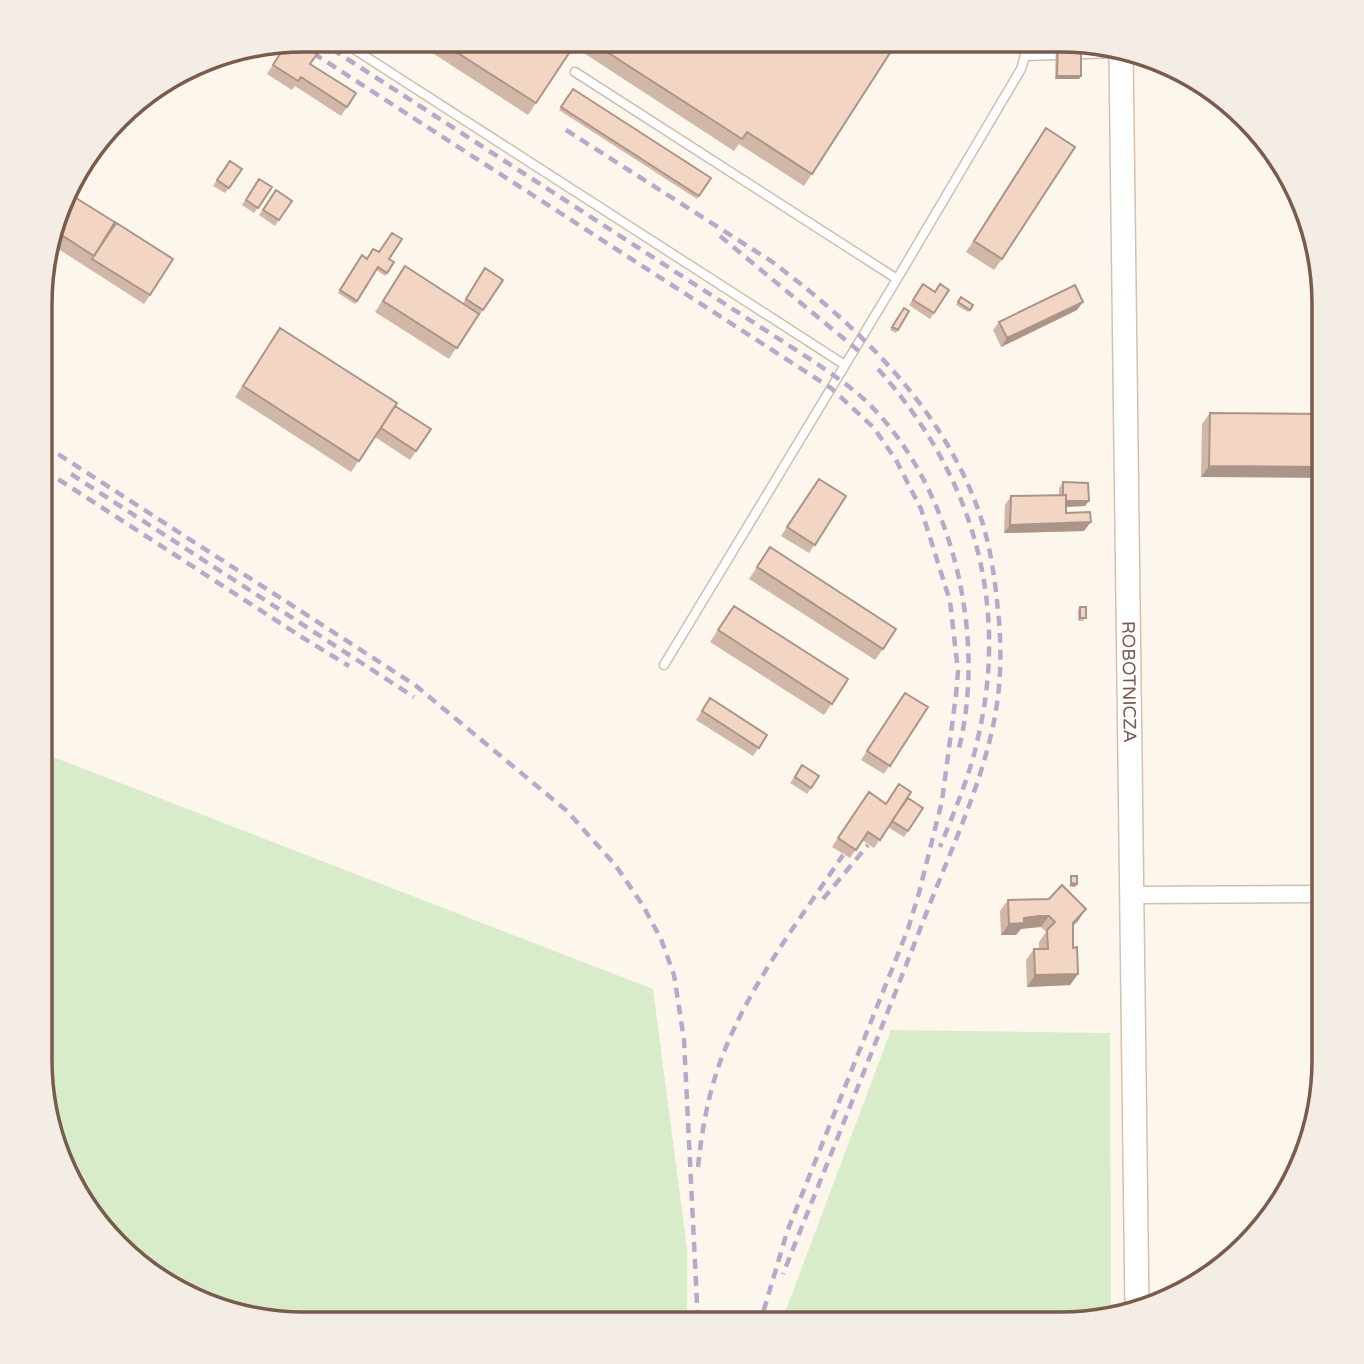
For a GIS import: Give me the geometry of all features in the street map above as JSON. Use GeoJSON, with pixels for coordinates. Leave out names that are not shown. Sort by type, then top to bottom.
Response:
{"type":"FeatureCollection","features":[{"type":"Feature","properties":{"kind":"street","name":"ROBOTNICZA"},"geometry":{"type":"LineString","coordinates":[[1122,60],[1137,1299]]}},
{"type":"Feature","properties":{"kind":"street"},"geometry":{"type":"LineString","coordinates":[[1133,895],[1312,894]]}},
{"type":"Feature","properties":{"kind":"lane"},"geometry":{"type":"LineString","coordinates":[[359,52],[845,365]]}},
{"type":"Feature","properties":{"kind":"lane"},"geometry":{"type":"LineString","coordinates":[[664,665],[1021,69],[1025,52]]}},
{"type":"Feature","properties":{"kind":"lane"},"geometry":{"type":"LineString","coordinates":[[1026,56],[1082,54]]}},
{"type":"Feature","properties":{"kind":"lane"},"geometry":{"type":"LineString","coordinates":[[575,72],[897,279]]}},
{"type":"Feature","properties":{"kind":"green space"},"geometry":{"type":"Polygon","coordinates":[[[52,756],[653,989],[687,1249],[687,1312],[304,1312],[255,1307],[223,1298],[178,1278],[138,1249],[115,1226],[86,1186],[66,1141],[57,1109],[52,1060],[52,756]]]}},
{"type":"Feature","properties":{"kind":"green space"},"geometry":{"type":"Polygon","coordinates":[[[891,1030],[1110,1033],[1111,1307],[1060,1312],[785,1312],[891,1030]]]}},
{"type":"Feature","properties":{"kind":"building"},"geometry":{"type":"Polygon","coordinates":[[[314,52],[317,54],[310,64],[356,93],[347,107],[301,77],[298,81],[273,65],[280,54],[314,52]]]}},
{"type":"Feature","properties":{"kind":"building"},"geometry":{"type":"Polygon","coordinates":[[[456,52],[570,52],[536,103],[456,52]]]}},
{"type":"Feature","properties":{"kind":"building"},"geometry":{"type":"Polygon","coordinates":[[[607,52],[891,52],[812,174],[747,132],[742,139],[607,52]]]}},
{"type":"Feature","properties":{"kind":"building"},"geometry":{"type":"Polygon","coordinates":[[[1058,52],[1081,54],[1081,76],[1057,76],[1058,52]]]}},
{"type":"Feature","properties":{"kind":"building"},"geometry":{"type":"Polygon","coordinates":[[[573,89],[711,178],[699,196],[561,107],[573,89]]]}},
{"type":"Feature","properties":{"kind":"building"},"geometry":{"type":"Polygon","coordinates":[[[1046,128],[1075,147],[1002,259],[974,241],[1046,128]]]}},
{"type":"Feature","properties":{"kind":"building"},"geometry":{"type":"Polygon","coordinates":[[[230,161],[242,169],[229,188],[217,180],[230,161]]]}},
{"type":"Feature","properties":{"kind":"building"},"geometry":{"type":"Polygon","coordinates":[[[259,179],[272,187],[258,208],[246,200],[259,179]]]}},
{"type":"Feature","properties":{"kind":"building"},"geometry":{"type":"Polygon","coordinates":[[[276,190],[292,201],[279,220],[263,210],[276,190]]]}},
{"type":"Feature","properties":{"kind":"building"},"geometry":{"type":"Polygon","coordinates":[[[76,198],[116,223],[94,256],[62,235],[76,198]]]}},
{"type":"Feature","properties":{"kind":"building"},"geometry":{"type":"Polygon","coordinates":[[[115,222],[173,259],[150,295],[92,259],[115,222]]]}},
{"type":"Feature","properties":{"kind":"building"},"geometry":{"type":"Polygon","coordinates":[[[392,233],[402,239],[389,259],[394,262],[387,273],[378,267],[357,301],[340,290],[362,255],[367,259],[373,249],[379,252],[392,233]]]}},
{"type":"Feature","properties":{"kind":"building"},"geometry":{"type":"Polygon","coordinates":[[[405,266],[479,314],[457,348],[383,301],[405,266]]]}},
{"type":"Feature","properties":{"kind":"building"},"geometry":{"type":"Polygon","coordinates":[[[485,268],[503,280],[483,310],[466,299],[485,268]]]}},
{"type":"Feature","properties":{"kind":"building"},"geometry":{"type":"Polygon","coordinates":[[[923,284],[935,292],[940,284],[949,290],[934,313],[913,300],[923,284]]]}},
{"type":"Feature","properties":{"kind":"building"},"geometry":{"type":"Polygon","coordinates":[[[1075,285],[1083,302],[1007,338],[999,322],[1075,285]]]}},
{"type":"Feature","properties":{"kind":"building"},"geometry":{"type":"Polygon","coordinates":[[[961,297],[973,305],[970,310],[958,302],[961,297]]]}},
{"type":"Feature","properties":{"kind":"building"},"geometry":{"type":"Polygon","coordinates":[[[904,308],[909,311],[898,330],[892,327],[904,308]]]}},
{"type":"Feature","properties":{"kind":"building"},"geometry":{"type":"Polygon","coordinates":[[[280,328],[397,403],[359,461],[243,386],[280,328]]]}},
{"type":"Feature","properties":{"kind":"building"},"geometry":{"type":"Polygon","coordinates":[[[395,406],[431,429],[416,451],[381,428],[395,406]]]}},
{"type":"Feature","properties":{"kind":"building"},"geometry":{"type":"Polygon","coordinates":[[[1210,413],[1312,414],[1312,467],[1209,466],[1210,413]]]}},
{"type":"Feature","properties":{"kind":"building"},"geometry":{"type":"Polygon","coordinates":[[[819,479],[846,496],[815,545],[787,527],[819,479]]]}},
{"type":"Feature","properties":{"kind":"building"},"geometry":{"type":"Polygon","coordinates":[[[1063,482],[1088,483],[1089,501],[1066,501],[1063,482]]]}},
{"type":"Feature","properties":{"kind":"building"},"geometry":{"type":"Polygon","coordinates":[[[1066,495],[1066,513],[1090,512],[1091,522],[1010,525],[1011,496],[1066,495]]]}},
{"type":"Feature","properties":{"kind":"building"},"geometry":{"type":"Polygon","coordinates":[[[770,547],[896,629],[883,649],[757,567],[770,547]]]}},
{"type":"Feature","properties":{"kind":"building"},"geometry":{"type":"Polygon","coordinates":[[[734,606],[848,679],[832,704],[718,630],[734,606]]]}},
{"type":"Feature","properties":{"kind":"building"},"geometry":{"type":"Polygon","coordinates":[[[1080,607],[1086,607],[1086,618],[1080,618],[1080,607]]]}},
{"type":"Feature","properties":{"kind":"building"},"geometry":{"type":"Polygon","coordinates":[[[905,693],[928,707],[890,766],[867,751],[905,693]]]}},
{"type":"Feature","properties":{"kind":"building"},"geometry":{"type":"Polygon","coordinates":[[[710,698],[767,735],[759,748],[702,711],[710,698]]]}},
{"type":"Feature","properties":{"kind":"building"},"geometry":{"type":"Polygon","coordinates":[[[802,765],[819,776],[811,788],[795,777],[802,765]]]}},
{"type":"Feature","properties":{"kind":"building"},"geometry":{"type":"Polygon","coordinates":[[[899,784],[911,792],[880,840],[868,832],[856,850],[838,838],[869,792],[886,804],[899,784]]]}},
{"type":"Feature","properties":{"kind":"building"},"geometry":{"type":"Polygon","coordinates":[[[908,798],[923,808],[908,831],[892,821],[908,798]]]}},
{"type":"Feature","properties":{"kind":"building"},"geometry":{"type":"Polygon","coordinates":[[[1071,876],[1077,876],[1077,884],[1071,883],[1071,876]]]}},
{"type":"Feature","properties":{"kind":"building"},"geometry":{"type":"Polygon","coordinates":[[[1062,885],[1086,909],[1073,923],[1073,948],[1077,947],[1078,974],[1035,975],[1034,949],[1048,949],[1047,930],[1055,922],[1049,916],[1040,916],[1024,918],[1024,923],[1009,924],[1008,900],[1049,899],[1062,885]]]}},
{"type":"Feature","properties":{"kind":"railway"},"geometry":{"type":"LineString","coordinates":[[311,52],[831,388],[874,428],[896,460],[921,509],[950,601],[958,671],[942,801],[908,929],[787,1232],[763,1312]]}},
{"type":"Feature","properties":{"kind":"railway"},"geometry":{"type":"LineString","coordinates":[[337,52],[816,363],[866,401],[896,436],[921,475],[941,519],[956,565],[965,613],[969,661],[966,708],[958,752]]}},
{"type":"Feature","properties":{"kind":"railway"},"geometry":{"type":"LineString","coordinates":[[566,130],[771,261],[865,341],[920,404],[943,438],[963,474],[979,512],[991,556],[999,616],[1000,664],[996,711],[987,751],[962,824],[783,1274]]}},
{"type":"Feature","properties":{"kind":"railway"},"geometry":{"type":"LineString","coordinates":[[720,236],[860,352]]}},
{"type":"Feature","properties":{"kind":"railway"},"geometry":{"type":"LineString","coordinates":[[878,369],[911,409],[938,452],[960,497],[976,543],[985,591],[989,640],[986,690],[977,742],[961,795],[940,847]]}},
{"type":"Feature","properties":{"kind":"railway"},"geometry":{"type":"LineString","coordinates":[[52,450],[415,685],[567,811],[616,866],[642,904],[661,939],[674,975],[684,1040],[697,1312]]}},
{"type":"Feature","properties":{"kind":"railway"},"geometry":{"type":"LineString","coordinates":[[71,474],[414,697]]}},
{"type":"Feature","properties":{"kind":"railway"},"geometry":{"type":"LineString","coordinates":[[52,475],[349,666]]}},
{"type":"Feature","properties":{"kind":"railway"},"geometry":{"type":"LineString","coordinates":[[823,899],[868,845]]}},
{"type":"Feature","properties":{"kind":"railway"},"geometry":{"type":"LineString","coordinates":[[698,1167],[710,1094],[735,1026],[778,951],[843,855]]}}]}
